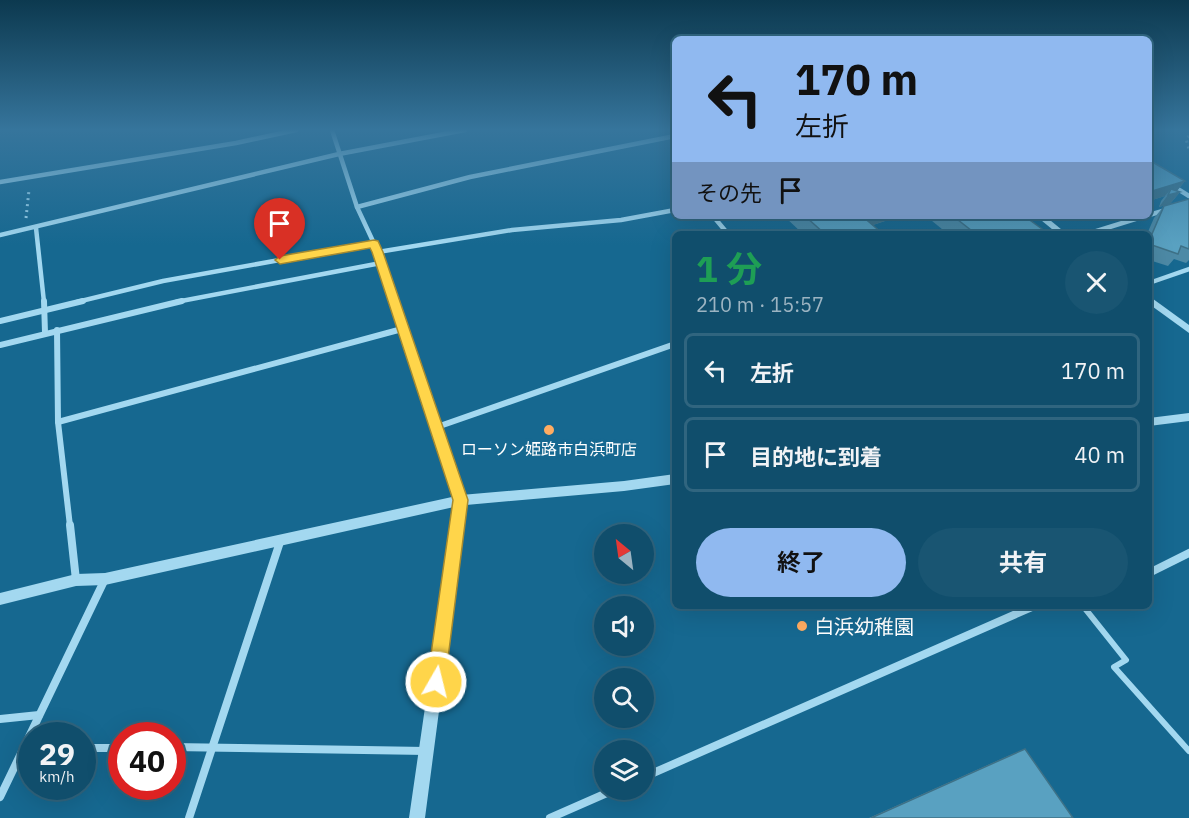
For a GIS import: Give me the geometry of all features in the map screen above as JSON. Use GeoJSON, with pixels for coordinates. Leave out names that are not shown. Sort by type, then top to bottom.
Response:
{"type":"FeatureCollection","features":[{"type":"Feature","properties":{"kind":"street"},"geometry":{"type":"LineString","coordinates":[[0,182],[88,168]]}},
{"type":"Feature","properties":{"kind":"street"},"geometry":{"type":"LineString","coordinates":[[0,235],[278,168]]}},
{"type":"Feature","properties":{"kind":"street"},"geometry":{"type":"LineString","coordinates":[[344,168],[357,207],[378,252],[461,500],[417,818]]}},
{"type":"Feature","properties":{"kind":"street"},"geometry":{"type":"LineString","coordinates":[[357,207],[470,177],[514,168]]}},
{"type":"Feature","properties":{"kind":"street"},"geometry":{"type":"LineString","coordinates":[[1169,183],[1189,196]]}},
{"type":"Feature","properties":{"kind":"street"},"geometry":{"type":"LineString","coordinates":[[1152,214],[1169,209]]}},
{"type":"Feature","properties":{"kind":"street"},"geometry":{"type":"LineString","coordinates":[[378,252],[512,230],[621,220],[672,211]]}},
{"type":"Feature","properties":{"kind":"street"},"geometry":{"type":"LineString","coordinates":[[716,219],[726,231]]}},
{"type":"Feature","properties":{"kind":"street"},"geometry":{"type":"LineString","coordinates":[[1044,219],[1059,231]]}},
{"type":"Feature","properties":{"kind":"street"},"geometry":{"type":"LineString","coordinates":[[1096,231],[1134,219]]}},
{"type":"Feature","properties":{"kind":"street"},"geometry":{"type":"LineString","coordinates":[[36,228],[45,308],[45,333]]}},
{"type":"Feature","properties":{"kind":"street"},"geometry":{"type":"LineString","coordinates":[[0,321],[45,308],[163,281],[374,243]]}},
{"type":"Feature","properties":{"kind":"street"},"geometry":{"type":"LineString","coordinates":[[0,345],[189,299],[381,263]]}},
{"type":"Feature","properties":{"kind":"street"},"geometry":{"type":"LineString","coordinates":[[1152,282],[1189,269]]}},
{"type":"Feature","properties":{"kind":"street"},"geometry":{"type":"LineString","coordinates":[[1152,301],[1189,330]]}},
{"type":"Feature","properties":{"kind":"street"},"geometry":{"type":"LineString","coordinates":[[58,422],[402,329]]}},
{"type":"Feature","properties":{"kind":"street"},"geometry":{"type":"LineString","coordinates":[[57,330],[58,422],[75,580]]}},
{"type":"Feature","properties":{"kind":"street"},"geometry":{"type":"LineString","coordinates":[[437,427],[672,345]]}},
{"type":"Feature","properties":{"kind":"street"},"geometry":{"type":"LineString","coordinates":[[1152,422],[1189,417]]}},
{"type":"Feature","properties":{"kind":"street"},"geometry":{"type":"LineString","coordinates":[[0,599],[75,580],[105,579],[461,500],[624,486],[672,479]]}},
{"type":"Feature","properties":{"kind":"street"},"geometry":{"type":"LineString","coordinates":[[189,818],[281,539]]}},
{"type":"Feature","properties":{"kind":"street"},"geometry":{"type":"LineString","coordinates":[[1152,572],[1189,553]]}},
{"type":"Feature","properties":{"kind":"street"},"geometry":{"type":"LineString","coordinates":[[37,722],[105,579]]}},
{"type":"Feature","properties":{"kind":"street"},"geometry":{"type":"LineString","coordinates":[[654,773],[1027,609]]}},
{"type":"Feature","properties":{"kind":"street"},"geometry":{"type":"LineString","coordinates":[[0,719],[39,716]]}},
{"type":"Feature","properties":{"kind":"street"},"geometry":{"type":"LineString","coordinates":[[186,747],[426,751]]}},
{"type":"Feature","properties":{"kind":"street"},"geometry":{"type":"LineString","coordinates":[[0,797],[18,765]]}},
{"type":"Feature","properties":{"kind":"street"},"geometry":{"type":"LineString","coordinates":[[550,818],[594,799]]}},
{"type":"Feature","properties":{"kind":"lane"},"geometry":{"type":"LineString","coordinates":[[1085,609],[1126,660],[1114,667],[1189,751]]}},
{"type":"Feature","properties":{"kind":"path"},"geometry":{"type":"LineString","coordinates":[[24,231],[30,178]]}},
{"type":"Feature","properties":{"kind":"building"},"geometry":{"type":"Polygon","coordinates":[[[1152,168],[1163,168],[1185,181],[1152,191],[1152,168]]]}},
{"type":"Feature","properties":{"kind":"building"},"geometry":{"type":"Polygon","coordinates":[[[1171,189],[1180,192],[1168,195],[1171,189]]]}},
{"type":"Feature","properties":{"kind":"building"},"geometry":{"type":"Polygon","coordinates":[[[1189,199],[1189,249],[1181,246],[1178,254],[1152,245],[1152,234],[1164,206],[1189,199]]]}},
{"type":"Feature","properties":{"kind":"building"},"geometry":{"type":"Polygon","coordinates":[[[808,219],[866,219],[880,231],[822,231],[808,219]]]}},
{"type":"Feature","properties":{"kind":"building"},"geometry":{"type":"Polygon","coordinates":[[[957,219],[1028,219],[1045,231],[972,231],[957,219]]]}},
{"type":"Feature","properties":{"kind":"building"},"geometry":{"type":"Polygon","coordinates":[[[1025,749],[1073,818],[871,818],[1025,749]]]}},
{"type":"Feature","properties":{"kind":"place","name":"ローソン姫路市白浜町店"},"geometry":{"type":"Point","coordinates":[549,430]}},
{"type":"Feature","properties":{"kind":"place","name":"白浜幼稚園"},"geometry":{"type":"Point","coordinates":[802,626]}},
{"type":"Feature","properties":{"kind":"route"},"geometry":{"type":"LineString","coordinates":[[280,260],[374,243],[378,252],[461,500],[436,682]]}}]}
